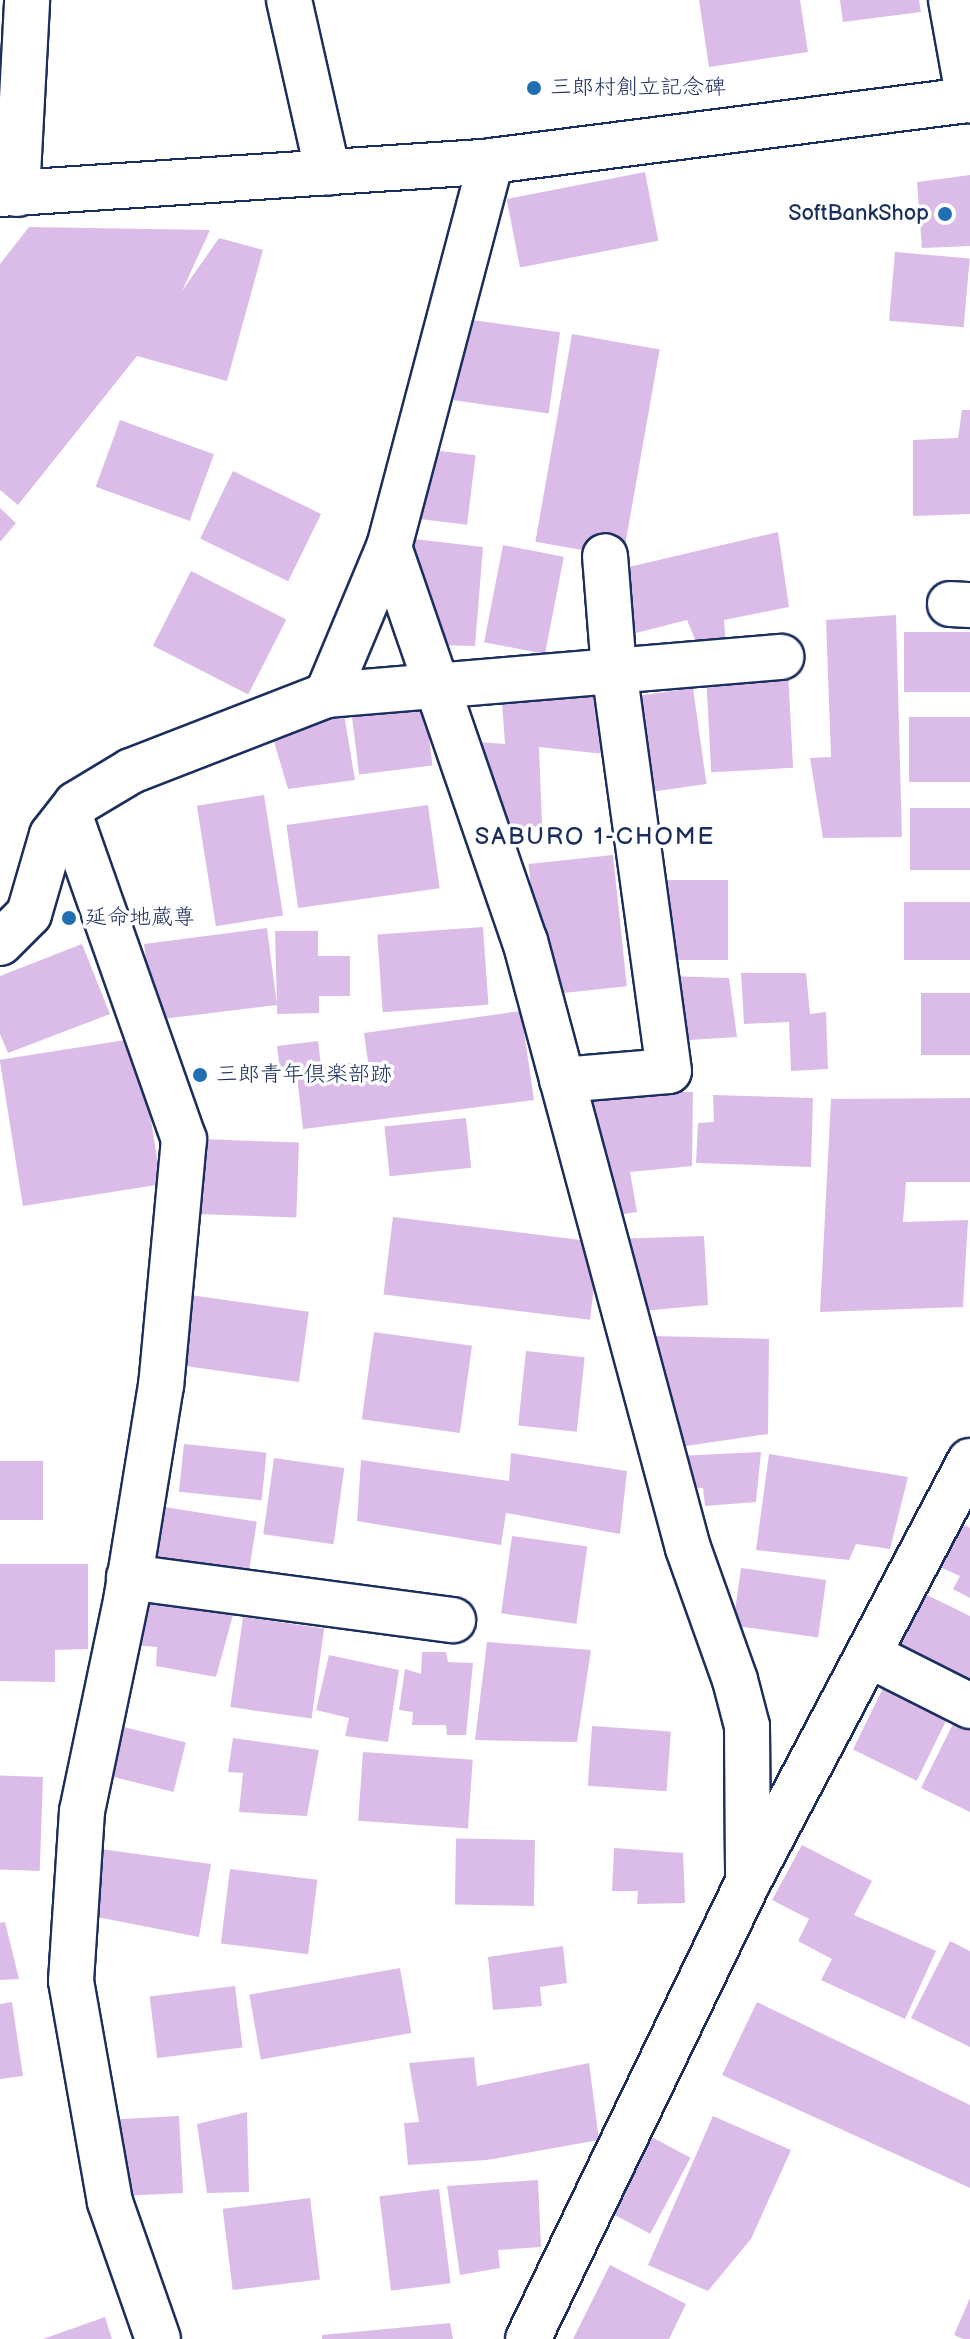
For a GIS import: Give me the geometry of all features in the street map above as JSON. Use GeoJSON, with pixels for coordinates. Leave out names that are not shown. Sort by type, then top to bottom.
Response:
{"type":"FeatureCollection","features":[{"type":"Feature","properties":{"kind":"street"},"geometry":{"type":"LineString","coordinates":[[27,0],[8,194],[491,161],[969,100],[951,0]]}},
{"type":"Feature","properties":{"kind":"street"},"geometry":{"type":"LineString","coordinates":[[289,0],[328,173]]}},
{"type":"Feature","properties":{"kind":"street"},"geometry":{"type":"LineString","coordinates":[[327,695],[389,547],[491,161]]}},
{"type":"Feature","properties":{"kind":"street"},"geometry":{"type":"LineString","coordinates":[[389,547],[525,941],[688,1548],[747,1726],[748,1882]]}},
{"type":"Feature","properties":{"kind":"street"},"geometry":{"type":"LineString","coordinates":[[562,1080],[669,1071],[614,670],[605,556]]}},
{"type":"Feature","properties":{"kind":"street"},"geometry":{"type":"LineString","coordinates":[[0,943],[29,914],[52,835],[70,816],[76,804],[131,771],[327,695],[781,657]]}},
{"type":"Feature","properties":{"kind":"street"},"geometry":{"type":"LineString","coordinates":[[70,816],[184,1139],[161,1385],[129,1577],[82,1811],[71,1981],[110,2202],[158,2339]]}},
{"type":"Feature","properties":{"kind":"street"},"geometry":{"type":"LineString","coordinates":[[528,2339],[748,1882],[871,1656],[970,1461]]}},
{"type":"Feature","properties":{"kind":"street"},"geometry":{"type":"LineString","coordinates":[[129,1577],[453,1620]]}},
{"type":"Feature","properties":{"kind":"street"},"geometry":{"type":"LineString","coordinates":[[871,1656],[970,1706]]}},
{"type":"Feature","properties":{"kind":"building"},"geometry":{"type":"Polygon","coordinates":[[[699,0],[800,0],[808,52],[709,67],[699,0]]]}},
{"type":"Feature","properties":{"kind":"building"},"geometry":{"type":"Polygon","coordinates":[[[840,0],[919,0],[921,12],[843,22],[840,0]]]}},
{"type":"Feature","properties":{"kind":"building"},"geometry":{"type":"Polygon","coordinates":[[[645,172],[658,241],[520,268],[507,199],[645,172]]]}},
{"type":"Feature","properties":{"kind":"building","name":"SoftBankShop"},"geometry":{"type":"Polygon","coordinates":[[[970,175],[970,246],[922,248],[917,182],[970,175]]]}},
{"type":"Feature","properties":{"kind":"building"},"geometry":{"type":"Polygon","coordinates":[[[29,227],[210,230],[182,291],[219,238],[263,250],[227,381],[137,356],[18,505],[0,490],[0,264],[29,227]]]}},
{"type":"Feature","properties":{"kind":"building"},"geometry":{"type":"Polygon","coordinates":[[[895,252],[970,259],[964,327],[889,321],[895,252]]]}},
{"type":"Feature","properties":{"kind":"building"},"geometry":{"type":"Polygon","coordinates":[[[465,319],[560,332],[549,414],[454,400],[465,319]]]}},
{"type":"Feature","properties":{"kind":"building"},"geometry":{"type":"Polygon","coordinates":[[[572,334],[660,349],[623,557],[535,542],[572,334]]]}},
{"type":"Feature","properties":{"kind":"building"},"geometry":{"type":"Polygon","coordinates":[[[962,410],[970,410],[970,514],[913,516],[913,440],[958,438],[962,410]]]}},
{"type":"Feature","properties":{"kind":"building"},"geometry":{"type":"Polygon","coordinates":[[[120,420],[214,454],[190,521],[96,487],[120,420]]]}},
{"type":"Feature","properties":{"kind":"building"},"geometry":{"type":"Polygon","coordinates":[[[424,449],[476,455],[467,525],[415,518],[424,449]]]}},
{"type":"Feature","properties":{"kind":"building"},"geometry":{"type":"Polygon","coordinates":[[[233,471],[321,514],[288,581],[200,538],[233,471]]]}},
{"type":"Feature","properties":{"kind":"building"},"geometry":{"type":"Polygon","coordinates":[[[0,508],[16,523],[0,542],[0,508]]]}},
{"type":"Feature","properties":{"kind":"building"},"geometry":{"type":"Polygon","coordinates":[[[778,532],[789,607],[724,620],[726,646],[699,649],[687,620],[624,636],[616,570],[778,532]]]}},
{"type":"Feature","properties":{"kind":"building"},"geometry":{"type":"Polygon","coordinates":[[[406,538],[483,547],[475,646],[435,645],[406,538]]]}},
{"type":"Feature","properties":{"kind":"building"},"geometry":{"type":"Polygon","coordinates":[[[503,545],[564,557],[545,654],[484,642],[503,545]]]}},
{"type":"Feature","properties":{"kind":"building"},"geometry":{"type":"Polygon","coordinates":[[[191,571],[286,620],[248,694],[153,646],[191,571]]]}},
{"type":"Feature","properties":{"kind":"building"},"geometry":{"type":"Polygon","coordinates":[[[896,615],[902,837],[823,838],[810,758],[831,757],[826,620],[896,615]]]}},
{"type":"Feature","properties":{"kind":"building"},"geometry":{"type":"Polygon","coordinates":[[[904,632],[970,632],[970,692],[904,692],[904,632]]]}},
{"type":"Feature","properties":{"kind":"building"},"geometry":{"type":"Polygon","coordinates":[[[788,671],[793,768],[711,772],[706,675],[788,671]]]}},
{"type":"Feature","properties":{"kind":"building"},"geometry":{"type":"Polygon","coordinates":[[[601,680],[604,754],[539,747],[542,826],[493,829],[467,741],[505,744],[501,689],[601,680]]]}},
{"type":"Feature","properties":{"kind":"building"},"geometry":{"type":"Polygon","coordinates":[[[693,688],[706,784],[645,793],[632,697],[693,688]]]}},
{"type":"Feature","properties":{"kind":"building"},"geometry":{"type":"Polygon","coordinates":[[[424,696],[433,765],[359,774],[351,705],[424,696]]]}},
{"type":"Feature","properties":{"kind":"building"},"geometry":{"type":"Polygon","coordinates":[[[344,714],[355,780],[288,789],[270,728],[344,714]]]}},
{"type":"Feature","properties":{"kind":"building"},"geometry":{"type":"Polygon","coordinates":[[[909,717],[970,717],[970,782],[909,782],[909,717]]]}},
{"type":"Feature","properties":{"kind":"building"},"geometry":{"type":"Polygon","coordinates":[[[264,795],[283,915],[216,926],[197,806],[264,795]]]}},
{"type":"Feature","properties":{"kind":"building"},"geometry":{"type":"Polygon","coordinates":[[[428,805],[440,888],[298,908],[286,825],[428,805]]]}},
{"type":"Feature","properties":{"kind":"building"},"geometry":{"type":"Polygon","coordinates":[[[910,808],[970,808],[970,870],[910,870],[910,808]]]}},
{"type":"Feature","properties":{"kind":"building"},"geometry":{"type":"Polygon","coordinates":[[[613,855],[627,986],[542,995],[528,864],[613,855]]]}},
{"type":"Feature","properties":{"kind":"building"},"geometry":{"type":"Polygon","coordinates":[[[659,880],[728,880],[728,960],[659,960],[659,880]]]}},
{"type":"Feature","properties":{"kind":"building"},"geometry":{"type":"Polygon","coordinates":[[[904,902],[970,902],[970,960],[904,960],[904,902]]]}},
{"type":"Feature","properties":{"kind":"building"},"geometry":{"type":"Polygon","coordinates":[[[483,927],[488,1005],[383,1012],[377,934],[483,927]]]}},
{"type":"Feature","properties":{"kind":"building"},"geometry":{"type":"Polygon","coordinates":[[[267,928],[277,1005],[154,1020],[144,944],[267,928]]]}},
{"type":"Feature","properties":{"kind":"building"},"geometry":{"type":"Polygon","coordinates":[[[275,931],[318,931],[318,956],[350,956],[350,996],[319,996],[319,1013],[277,1014],[275,931]]]}},
{"type":"Feature","properties":{"kind":"building"},"geometry":{"type":"Polygon","coordinates":[[[82,944],[110,1014],[8,1053],[0,1034],[0,976],[82,944]]]}},
{"type":"Feature","properties":{"kind":"building"},"geometry":{"type":"Polygon","coordinates":[[[741,973],[806,973],[810,1014],[826,1012],[828,1069],[791,1071],[789,1022],[744,1024],[741,973]]]}},
{"type":"Feature","properties":{"kind":"building"},"geometry":{"type":"Polygon","coordinates":[[[667,976],[729,978],[737,1037],[673,1041],[667,976]]]}},
{"type":"Feature","properties":{"kind":"building"},"geometry":{"type":"Polygon","coordinates":[[[921,993],[970,993],[970,1055],[921,1055],[921,993]]]}},
{"type":"Feature","properties":{"kind":"building"},"geometry":{"type":"Polygon","coordinates":[[[521,1011],[534,1100],[303,1129],[296,1068],[280,1070],[277,1046],[318,1041],[321,1065],[368,1062],[364,1033],[521,1011]]]}},
{"type":"Feature","properties":{"kind":"building"},"geometry":{"type":"Polygon","coordinates":[[[138,1038],[161,1184],[23,1206],[0,1060],[138,1038]]]}},
{"type":"Feature","properties":{"kind":"building"},"geometry":{"type":"Polygon","coordinates":[[[587,1092],[693,1092],[692,1166],[630,1172],[637,1212],[610,1216],[587,1092]]]}},
{"type":"Feature","properties":{"kind":"building"},"geometry":{"type":"Polygon","coordinates":[[[713,1095],[813,1098],[811,1167],[696,1163],[698,1123],[714,1122],[713,1095]]]}},
{"type":"Feature","properties":{"kind":"building"},"geometry":{"type":"Polygon","coordinates":[[[970,1098],[970,1182],[906,1182],[903,1222],[968,1220],[963,1307],[820,1312],[831,1099],[970,1098]]]}},
{"type":"Feature","properties":{"kind":"building"},"geometry":{"type":"Polygon","coordinates":[[[466,1118],[471,1168],[390,1176],[384,1127],[466,1118]]]}},
{"type":"Feature","properties":{"kind":"building"},"geometry":{"type":"Polygon","coordinates":[[[200,1139],[299,1142],[296,1217],[197,1214],[200,1139]]]}},
{"type":"Feature","properties":{"kind":"building"},"geometry":{"type":"Polygon","coordinates":[[[393,1217],[599,1242],[590,1320],[383,1294],[393,1217]]]}},
{"type":"Feature","properties":{"kind":"building"},"geometry":{"type":"Polygon","coordinates":[[[704,1236],[708,1305],[631,1312],[614,1239],[704,1236]]]}},
{"type":"Feature","properties":{"kind":"building"},"geometry":{"type":"Polygon","coordinates":[[[190,1295],[309,1312],[299,1382],[180,1365],[190,1295]]]}},
{"type":"Feature","properties":{"kind":"building"},"geometry":{"type":"Polygon","coordinates":[[[374,1332],[472,1346],[460,1433],[362,1419],[374,1332]]]}},
{"type":"Feature","properties":{"kind":"building"},"geometry":{"type":"Polygon","coordinates":[[[655,1336],[769,1339],[768,1434],[679,1447],[655,1336]]]}},
{"type":"Feature","properties":{"kind":"building"},"geometry":{"type":"Polygon","coordinates":[[[526,1351],[585,1357],[577,1432],[518,1426],[526,1351]]]}},
{"type":"Feature","properties":{"kind":"building"},"geometry":{"type":"Polygon","coordinates":[[[184,1444],[267,1453],[262,1500],[179,1492],[184,1444]]]}},
{"type":"Feature","properties":{"kind":"building"},"geometry":{"type":"Polygon","coordinates":[[[761,1452],[756,1502],[705,1506],[703,1488],[678,1487],[677,1456],[761,1452]]]}},
{"type":"Feature","properties":{"kind":"building"},"geometry":{"type":"Polygon","coordinates":[[[511,1453],[627,1471],[620,1534],[506,1513],[501,1545],[357,1521],[361,1460],[509,1481],[511,1453]]]}},
{"type":"Feature","properties":{"kind":"building"},"geometry":{"type":"Polygon","coordinates":[[[769,1454],[908,1477],[890,1549],[856,1544],[849,1560],[756,1550],[769,1454]]]}},
{"type":"Feature","properties":{"kind":"building"},"geometry":{"type":"Polygon","coordinates":[[[274,1458],[344,1468],[334,1544],[263,1534],[274,1458]]]}},
{"type":"Feature","properties":{"kind":"building"},"geometry":{"type":"Polygon","coordinates":[[[0,1461],[43,1461],[43,1520],[0,1520],[0,1461]]]}},
{"type":"Feature","properties":{"kind":"building"},"geometry":{"type":"Polygon","coordinates":[[[164,1507],[257,1522],[248,1576],[155,1561],[164,1507]]]}},
{"type":"Feature","properties":{"kind":"building"},"geometry":{"type":"Polygon","coordinates":[[[963,1524],[970,1528],[970,1598],[953,1589],[960,1576],[940,1567],[963,1524]]]}},
{"type":"Feature","properties":{"kind":"building"},"geometry":{"type":"Polygon","coordinates":[[[512,1536],[587,1547],[576,1624],[501,1613],[512,1536]]]}},
{"type":"Feature","properties":{"kind":"building"},"geometry":{"type":"Polygon","coordinates":[[[0,1564],[88,1564],[88,1649],[55,1650],[55,1682],[0,1681],[0,1564]]]}},
{"type":"Feature","properties":{"kind":"building"},"geometry":{"type":"Polygon","coordinates":[[[741,1568],[826,1580],[818,1637],[733,1625],[741,1568]]]}},
{"type":"Feature","properties":{"kind":"building"},"geometry":{"type":"Polygon","coordinates":[[[925,1594],[970,1616],[970,1696],[893,1657],[925,1594]]]}},
{"type":"Feature","properties":{"kind":"building"},"geometry":{"type":"Polygon","coordinates":[[[143,1599],[233,1615],[216,1677],[156,1666],[157,1647],[132,1645],[143,1599]]]}},
{"type":"Feature","properties":{"kind":"building"},"geometry":{"type":"Polygon","coordinates":[[[243,1617],[324,1628],[312,1719],[230,1707],[243,1617]]]}},
{"type":"Feature","properties":{"kind":"building"},"geometry":{"type":"Polygon","coordinates":[[[487,1642],[591,1650],[577,1742],[475,1740],[487,1642]]]}},
{"type":"Feature","properties":{"kind":"building"},"geometry":{"type":"Polygon","coordinates":[[[422,1652],[446,1652],[448,1662],[473,1663],[466,1735],[447,1735],[446,1725],[412,1725],[413,1712],[399,1710],[405,1669],[421,1674],[422,1652]]]}},
{"type":"Feature","properties":{"kind":"building"},"geometry":{"type":"Polygon","coordinates":[[[329,1655],[399,1670],[388,1742],[345,1736],[349,1718],[316,1710],[329,1655]]]}},
{"type":"Feature","properties":{"kind":"building"},"geometry":{"type":"Polygon","coordinates":[[[885,1684],[949,1715],[917,1781],[853,1750],[885,1684]]]}},
{"type":"Feature","properties":{"kind":"building"},"geometry":{"type":"Polygon","coordinates":[[[954,1722],[970,1730],[970,1812],[921,1788],[954,1722]]]}},
{"type":"Feature","properties":{"kind":"building"},"geometry":{"type":"Polygon","coordinates":[[[116,1725],[186,1742],[174,1792],[104,1774],[116,1725]]]}},
{"type":"Feature","properties":{"kind":"building"},"geometry":{"type":"Polygon","coordinates":[[[592,1726],[671,1732],[667,1791],[588,1786],[592,1726]]]}},
{"type":"Feature","properties":{"kind":"building"},"geometry":{"type":"Polygon","coordinates":[[[233,1738],[319,1750],[307,1816],[239,1812],[243,1773],[228,1772],[233,1738]]]}},
{"type":"Feature","properties":{"kind":"building"},"geometry":{"type":"Polygon","coordinates":[[[363,1752],[473,1760],[468,1829],[358,1821],[363,1752]]]}},
{"type":"Feature","properties":{"kind":"building"},"geometry":{"type":"Polygon","coordinates":[[[0,1775],[43,1777],[40,1871],[0,1870],[0,1775]]]}},
{"type":"Feature","properties":{"kind":"building"},"geometry":{"type":"Polygon","coordinates":[[[456,1839],[535,1840],[534,1906],[455,1905],[456,1839]]]}},
{"type":"Feature","properties":{"kind":"building"},"geometry":{"type":"Polygon","coordinates":[[[802,1845],[872,1881],[854,1915],[936,1951],[905,2019],[821,1980],[832,1959],[798,1941],[809,1919],[772,1900],[802,1845]]]}},
{"type":"Feature","properties":{"kind":"building"},"geometry":{"type":"Polygon","coordinates":[[[614,1848],[683,1853],[685,1903],[637,1904],[638,1891],[612,1891],[614,1848]]]}},
{"type":"Feature","properties":{"kind":"building"},"geometry":{"type":"Polygon","coordinates":[[[100,1849],[211,1864],[199,1937],[97,1917],[100,1849]]]}},
{"type":"Feature","properties":{"kind":"building"},"geometry":{"type":"Polygon","coordinates":[[[230,1869],[317,1880],[308,1954],[221,1943],[230,1869]]]}},
{"type":"Feature","properties":{"kind":"building"},"geometry":{"type":"Polygon","coordinates":[[[5,1922],[19,1979],[0,1980],[0,1923],[5,1922]]]}},
{"type":"Feature","properties":{"kind":"building"},"geometry":{"type":"Polygon","coordinates":[[[950,1941],[970,1951],[970,2047],[911,2018],[950,1941]]]}},
{"type":"Feature","properties":{"kind":"building"},"geometry":{"type":"Polygon","coordinates":[[[563,1946],[567,1983],[540,1987],[542,2006],[493,2010],[488,1957],[563,1946]]]}},
{"type":"Feature","properties":{"kind":"building"},"geometry":{"type":"Polygon","coordinates":[[[400,1968],[411,2033],[261,2060],[249,1995],[400,1968]]]}},
{"type":"Feature","properties":{"kind":"building"},"geometry":{"type":"Polygon","coordinates":[[[235,1986],[243,2048],[157,2058],[150,1996],[235,1986]]]}},
{"type":"Feature","properties":{"kind":"building"},"geometry":{"type":"Polygon","coordinates":[[[12,2002],[23,2076],[0,2079],[0,2004],[12,2002]]]}},
{"type":"Feature","properties":{"kind":"building"},"geometry":{"type":"Polygon","coordinates":[[[757,2002],[970,2105],[970,2188],[722,2075],[757,2002]]]}},
{"type":"Feature","properties":{"kind":"building"},"geometry":{"type":"Polygon","coordinates":[[[474,2057],[477,2086],[589,2063],[599,2140],[487,2160],[408,2165],[404,2123],[419,2122],[409,2063],[474,2057]]]}},
{"type":"Feature","properties":{"kind":"building"},"geometry":{"type":"Polygon","coordinates":[[[247,2112],[249,2192],[207,2193],[197,2124],[247,2112]]]}},
{"type":"Feature","properties":{"kind":"building"},"geometry":{"type":"Polygon","coordinates":[[[179,2116],[183,2193],[112,2197],[108,2120],[179,2116]]]}},
{"type":"Feature","properties":{"kind":"building"},"geometry":{"type":"Polygon","coordinates":[[[713,2116],[791,2150],[751,2239],[708,2291],[648,2265],[713,2116]]]}},
{"type":"Feature","properties":{"kind":"building"},"geometry":{"type":"Polygon","coordinates":[[[642,2132],[691,2158],[650,2234],[602,2208],[642,2132]]]}},
{"type":"Feature","properties":{"kind":"building"},"geometry":{"type":"Polygon","coordinates":[[[538,2180],[541,2247],[498,2250],[500,2268],[460,2275],[447,2186],[538,2180]]]}},
{"type":"Feature","properties":{"kind":"building"},"geometry":{"type":"Polygon","coordinates":[[[439,2189],[451,2283],[391,2291],[379,2196],[439,2189]]]}},
{"type":"Feature","properties":{"kind":"building"},"geometry":{"type":"Polygon","coordinates":[[[310,2198],[320,2279],[233,2290],[223,2209],[310,2198]]]}},
{"type":"Feature","properties":{"kind":"building"},"geometry":{"type":"Polygon","coordinates":[[[610,2265],[686,2304],[669,2339],[573,2339],[610,2265]]]}},
{"type":"Feature","properties":{"kind":"building"},"geometry":{"type":"Polygon","coordinates":[[[970,2298],[970,2339],[963,2339],[954,2335],[970,2298]]]}},
{"type":"Feature","properties":{"kind":"building"},"geometry":{"type":"Polygon","coordinates":[[[105,2317],[112,2339],[43,2339],[105,2317]]]}},
{"type":"Feature","properties":{"kind":"building"},"geometry":{"type":"Polygon","coordinates":[[[450,2323],[453,2339],[322,2339],[322,2335],[450,2323]]]}},
{"type":"Feature","properties":{"kind":"place","name":"三郎村創立記念碑"},"geometry":{"type":"Point","coordinates":[534,88]}},
{"type":"Feature","properties":{"kind":"place","name":"SoftBankShop"},"geometry":{"type":"Point","coordinates":[945,214]}},
{"type":"Feature","properties":{"kind":"place","name":"延命地蔵尊"},"geometry":{"type":"Point","coordinates":[69,918]}},
{"type":"Feature","properties":{"kind":"place","name":"三郎青年倶楽部跡"},"geometry":{"type":"Point","coordinates":[200,1075]}},
{"type":"Feature","properties":{"kind":"district","name":"SABURO 1-CHOME"},"geometry":{"type":"Point","coordinates":[595,837]}}]}
